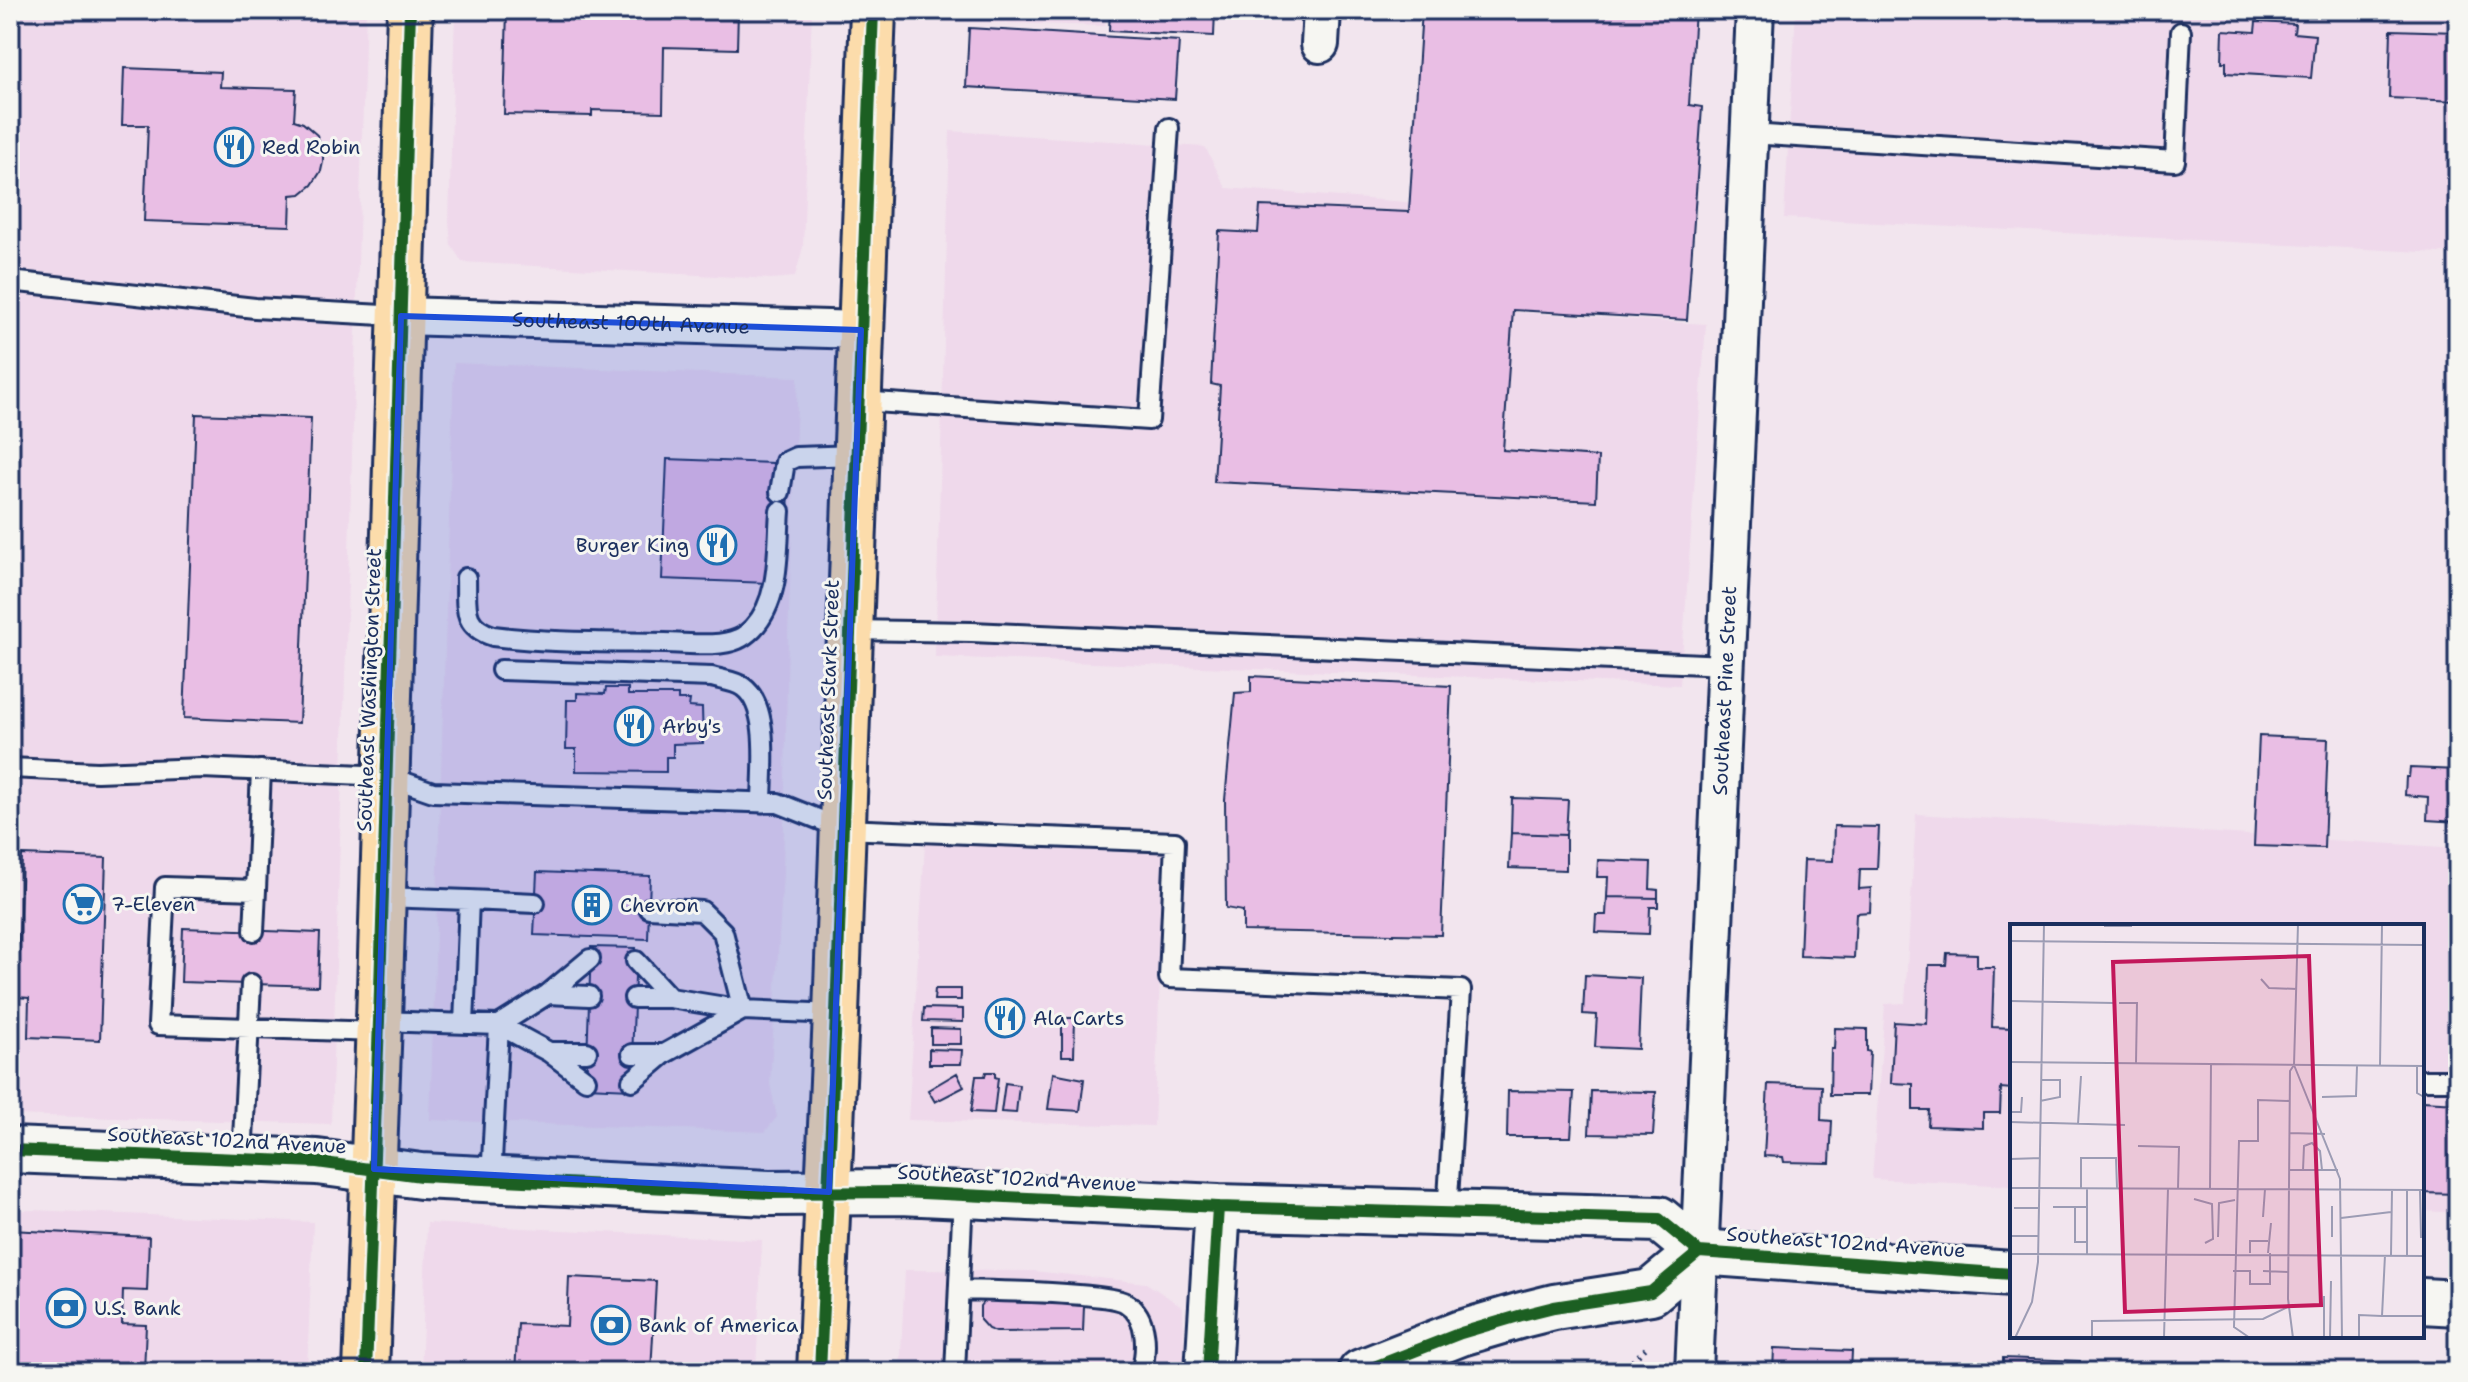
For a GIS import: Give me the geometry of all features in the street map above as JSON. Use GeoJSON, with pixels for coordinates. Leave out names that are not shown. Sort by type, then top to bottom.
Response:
{"type":"FeatureCollection","features":[{"type":"Feature","properties":{"kind":"main road","name":"Southeast Washington Street"},"geometry":{"type":"LineString","coordinates":[[366,1372],[410,10]]}},
{"type":"Feature","properties":{"kind":"main road","name":"Southeast Stark Street"},"geometry":{"type":"LineString","coordinates":[[820,1372],[873,10]]}},
{"type":"Feature","properties":{"kind":"main road","name":"Southeast 102nd Avenue"},"geometry":{"type":"LineString","coordinates":[[10,1150],[317,1162],[421,1176],[769,1193],[963,1195],[1218,1207],[1659,1219],[1699,1252],[2010,1274]]}},
{"type":"Feature","properties":{"kind":"main road"},"geometry":{"type":"LineString","coordinates":[[1208,1372],[1218,1207]]}},
{"type":"Feature","properties":{"kind":"main road"},"geometry":{"type":"LineString","coordinates":[[1361,1372],[1461,1333],[1522,1315],[1651,1292],[1699,1252]]}},
{"type":"Feature","properties":{"kind":"main road"},"geometry":{"type":"LineString","coordinates":[[2424,1301],[2458,1303]]}},
{"type":"Feature","properties":{"kind":"street","name":"Southeast Pine Street"},"geometry":{"type":"LineString","coordinates":[[1694,1372],[1755,10]]}},
{"type":"Feature","properties":{"kind":"street","name":"Southeast 100th Avenue"},"geometry":{"type":"LineString","coordinates":[[401,316],[861,330]]}},
{"type":"Feature","properties":{"kind":"lane"},"geometry":{"type":"LineString","coordinates":[[1750,134],[2175,161],[2181,32]]}},
{"type":"Feature","properties":{"kind":"lane"},"geometry":{"type":"LineString","coordinates":[[859,401],[1149,420],[1169,128]]}},
{"type":"Feature","properties":{"kind":"lane"},"geometry":{"type":"LineString","coordinates":[[10,281],[255,308],[401,316]]}},
{"type":"Feature","properties":{"kind":"lane"},"geometry":{"type":"LineString","coordinates":[[466,578],[471,624],[493,636],[662,643],[737,640],[762,618],[770,600],[775,580],[785,462],[796,457],[857,455]]}},
{"type":"Feature","properties":{"kind":"lane"},"geometry":{"type":"LineString","coordinates":[[850,630],[972,632],[1726,665]]}},
{"type":"Feature","properties":{"kind":"lane"},"geometry":{"type":"LineString","coordinates":[[501,670],[712,677],[742,686],[758,706],[763,743],[762,803]]}},
{"type":"Feature","properties":{"kind":"lane"},"geometry":{"type":"LineString","coordinates":[[10,768],[97,772],[202,768],[387,776],[433,792],[778,803],[843,829],[1175,842],[1169,978],[1461,990],[1447,1214]]}},
{"type":"Feature","properties":{"kind":"lane"},"geometry":{"type":"LineString","coordinates":[[254,931],[261,770]]}},
{"type":"Feature","properties":{"kind":"lane"},"geometry":{"type":"LineString","coordinates":[[256,890],[165,887],[158,1025],[249,1028],[499,1025],[549,1052],[586,1080]]}},
{"type":"Feature","properties":{"kind":"lane"},"geometry":{"type":"LineString","coordinates":[[383,897],[535,903]]}},
{"type":"Feature","properties":{"kind":"lane"},"geometry":{"type":"LineString","coordinates":[[464,1024],[469,900]]}},
{"type":"Feature","properties":{"kind":"lane"},"geometry":{"type":"LineString","coordinates":[[649,908],[702,911],[723,932],[743,1010]]}},
{"type":"Feature","properties":{"kind":"lane"},"geometry":{"type":"LineString","coordinates":[[499,1025],[548,994],[590,959]]}},
{"type":"Feature","properties":{"kind":"lane"},"geometry":{"type":"LineString","coordinates":[[636,961],[670,998]]}},
{"type":"Feature","properties":{"kind":"lane"},"geometry":{"type":"LineString","coordinates":[[242,1158],[251,984]]}},
{"type":"Feature","properties":{"kind":"lane"},"geometry":{"type":"LineString","coordinates":[[548,994],[589,996]]}},
{"type":"Feature","properties":{"kind":"lane"},"geometry":{"type":"LineString","coordinates":[[634,998],[670,998],[743,1010],[836,1014]]}},
{"type":"Feature","properties":{"kind":"lane"},"geometry":{"type":"LineString","coordinates":[[632,1081],[664,1054],[743,1010]]}},
{"type":"Feature","properties":{"kind":"lane"},"geometry":{"type":"LineString","coordinates":[[491,1180],[499,1025]]}},
{"type":"Feature","properties":{"kind":"lane"},"geometry":{"type":"LineString","coordinates":[[549,1052],[587,1052]]}},
{"type":"Feature","properties":{"kind":"lane"},"geometry":{"type":"LineString","coordinates":[[632,1054],[664,1054]]}},
{"type":"Feature","properties":{"kind":"lane"},"geometry":{"type":"LineString","coordinates":[[2424,1080],[2458,1080]]}},
{"type":"Feature","properties":{"kind":"lane"},"geometry":{"type":"LineString","coordinates":[[955,1372],[963,1195]]}},
{"type":"Feature","properties":{"kind":"lane"},"geometry":{"type":"LineString","coordinates":[[959,1290],[1101,1297],[1127,1303],[1138,1318],[1146,1338],[1141,1372]]}},
{"type":"Feature","properties":{"kind":"path"},"geometry":{"type":"LineString","coordinates":[[1621,1372],[1647,1347]]}},
{"type":"Feature","properties":{"kind":"highlighted area"},"geometry":{"type":"Polygon","coordinates":[[[401,316],[861,330],[829,1192],[374,1169],[401,316]]]}},
{"type":"Feature","properties":{"kind":"shaded area"},"geometry":{"type":"Polygon","coordinates":[[[10,10],[366,10],[331,1124],[10,1115],[10,10]]]}},
{"type":"Feature","properties":{"kind":"shaded area"},"geometry":{"type":"Polygon","coordinates":[[[455,10],[812,10],[803,247],[795,277],[771,279],[462,262],[451,245],[449,221],[455,10]]]}},
{"type":"Feature","properties":{"kind":"shaded area"},"geometry":{"type":"Polygon","coordinates":[[[939,10],[1106,10],[1105,26],[938,21],[939,10]]]}},
{"type":"Feature","properties":{"kind":"shaded area"},"geometry":{"type":"Polygon","coordinates":[[[1796,10],[2458,10],[2458,254],[1784,218],[1796,10]]]}},
{"type":"Feature","properties":{"kind":"shaded area"},"geometry":{"type":"Polygon","coordinates":[[[950,131],[1205,147],[1226,188],[1521,211],[1514,312],[1706,324],[1680,685],[935,657],[950,131]]]}},
{"type":"Feature","properties":{"kind":"shaded area"},"geometry":{"type":"Polygon","coordinates":[[[454,363],[798,377],[783,873],[770,1084],[777,1117],[765,1132],[430,1120],[454,363]]]}},
{"type":"Feature","properties":{"kind":"shaded area"},"geometry":{"type":"Polygon","coordinates":[[[1916,814],[2458,848],[2458,1213],[2424,1211],[2424,924],[2010,924],[2010,1186],[1872,1179],[1885,1004],[1905,1003],[1916,814]]]}},
{"type":"Feature","properties":{"kind":"shaded area"},"geometry":{"type":"Polygon","coordinates":[[[925,844],[1165,852],[1154,1126],[908,1120],[925,844]]]}},
{"type":"Feature","properties":{"kind":"shaded area"},"geometry":{"type":"Polygon","coordinates":[[[10,1211],[313,1222],[307,1372],[10,1372],[10,1211]]]}},
{"type":"Feature","properties":{"kind":"shaded area"},"geometry":{"type":"Polygon","coordinates":[[[427,1223],[762,1240],[756,1372],[421,1372],[427,1223]]]}},
{"type":"Feature","properties":{"kind":"shaded area"},"geometry":{"type":"Polygon","coordinates":[[[905,1270],[1033,1271],[1146,1283],[1183,1307],[1185,1372],[900,1372],[905,1270]]]}},
{"type":"Feature","properties":{"kind":"building"},"geometry":{"type":"Polygon","coordinates":[[[507,10],[623,10],[623,14],[658,15],[658,10],[738,10],[737,49],[664,47],[663,112],[592,110],[592,116],[504,114],[507,10]]]}},
{"type":"Feature","properties":{"kind":"building"},"geometry":{"type":"Polygon","coordinates":[[[1110,10],[1215,10],[1214,36],[1109,31],[1110,10]]]}},
{"type":"Feature","properties":{"kind":"building"},"geometry":{"type":"Polygon","coordinates":[[[1422,10],[1695,10],[1689,105],[1702,107],[1687,320],[1513,310],[1503,450],[1598,457],[1596,501],[1214,482],[1220,386],[1211,384],[1219,231],[1258,233],[1260,206],[1409,212],[1422,10]]]}},
{"type":"Feature","properties":{"kind":"building"},"geometry":{"type":"Polygon","coordinates":[[[2256,22],[2295,24],[2294,33],[2315,35],[2311,78],[2226,73],[2226,62],[2222,62],[2223,30],[2255,32],[2256,22]]]}},
{"type":"Feature","properties":{"kind":"building"},"geometry":{"type":"Polygon","coordinates":[[[969,28],[1179,41],[1175,99],[966,87],[969,28]]]}},
{"type":"Feature","properties":{"kind":"building"},"geometry":{"type":"Polygon","coordinates":[[[2391,30],[2458,32],[2458,101],[2389,98],[2391,30]]]}},
{"type":"Feature","properties":{"kind":"building","name":"Red Robin"},"geometry":{"type":"Polygon","coordinates":[[[124,68],[221,72],[220,87],[296,89],[294,120],[303,123],[317,135],[323,162],[312,185],[301,194],[291,195],[290,226],[144,221],[148,125],[122,125],[124,68]]]}},
{"type":"Feature","properties":{"kind":"building"},"geometry":{"type":"Polygon","coordinates":[[[196,414],[311,418],[299,723],[184,718],[196,414]]]}},
{"type":"Feature","properties":{"kind":"building","name":"Burger King"},"geometry":{"type":"Polygon","coordinates":[[[667,459],[773,463],[772,492],[789,493],[788,512],[769,583],[662,579],[667,459]]]}},
{"type":"Feature","properties":{"kind":"building"},"geometry":{"type":"Polygon","coordinates":[[[1251,676],[1451,686],[1441,935],[1243,931],[1243,911],[1226,908],[1225,800],[1235,693],[1251,692],[1251,676]]]}},
{"type":"Feature","properties":{"kind":"building","name":"Arby's"},"geometry":{"type":"Polygon","coordinates":[[[606,688],[628,688],[628,695],[678,695],[678,700],[690,700],[689,707],[702,708],[703,743],[673,744],[673,757],[666,757],[666,772],[576,771],[576,749],[566,749],[567,700],[577,700],[577,693],[605,694],[606,688]]]}},
{"type":"Feature","properties":{"kind":"building"},"geometry":{"type":"Polygon","coordinates":[[[2259,736],[2328,739],[2324,848],[2254,846],[2259,736]]]}},
{"type":"Feature","properties":{"kind":"building"},"geometry":{"type":"Polygon","coordinates":[[[2410,768],[2458,770],[2458,822],[2427,820],[2428,797],[2405,795],[2410,768]]]}},
{"type":"Feature","properties":{"kind":"building"},"geometry":{"type":"Polygon","coordinates":[[[1512,798],[1568,800],[1566,835],[1511,833],[1512,798]]]}},
{"type":"Feature","properties":{"kind":"building"},"geometry":{"type":"Polygon","coordinates":[[[1834,826],[1879,827],[1877,869],[1860,869],[1859,889],[1871,888],[1870,912],[1856,913],[1854,958],[1800,956],[1804,860],[1833,861],[1834,826]]]}},
{"type":"Feature","properties":{"kind":"building"},"geometry":{"type":"Polygon","coordinates":[[[1511,833],[1566,835],[1566,870],[1509,868],[1511,833]]]}},
{"type":"Feature","properties":{"kind":"building"},"geometry":{"type":"Polygon","coordinates":[[[22,855],[106,858],[100,1040],[28,1037],[29,998],[17,997],[22,855]]]}},
{"type":"Feature","properties":{"kind":"building"},"geometry":{"type":"Polygon","coordinates":[[[1598,860],[1651,862],[1650,889],[1658,890],[1658,898],[1607,897],[1608,877],[1597,877],[1598,860]]]}},
{"type":"Feature","properties":{"kind":"building","name":"Chevron"},"geometry":{"type":"Polygon","coordinates":[[[537,872],[650,876],[648,939],[534,935],[537,872]]]}},
{"type":"Feature","properties":{"kind":"building"},"geometry":{"type":"Polygon","coordinates":[[[1607,897],[1658,898],[1658,907],[1650,907],[1649,934],[1595,932],[1596,915],[1606,915],[1607,897]]]}},
{"type":"Feature","properties":{"kind":"building"},"geometry":{"type":"Polygon","coordinates":[[[183,928],[320,933],[318,986],[181,982],[183,928]]]}},
{"type":"Feature","properties":{"kind":"building","name":"Chevron"},"geometry":{"type":"Polygon","coordinates":[[[591,947],[636,948],[631,1089],[586,1087],[591,947]]]}},
{"type":"Feature","properties":{"kind":"building"},"geometry":{"type":"Polygon","coordinates":[[[1947,953],[1977,954],[1977,967],[1994,967],[1992,1027],[2010,1028],[2010,1089],[2001,1088],[2000,1113],[1983,1113],[1983,1128],[1928,1126],[1929,1110],[1913,1110],[1913,1084],[1891,1083],[1894,1022],[1927,1024],[1929,965],[1946,965],[1947,953]]]}},
{"type":"Feature","properties":{"kind":"building"},"geometry":{"type":"Polygon","coordinates":[[[1585,975],[1641,978],[1638,1049],[1595,1047],[1597,1015],[1583,1014],[1585,975]]]}},
{"type":"Feature","properties":{"kind":"building"},"geometry":{"type":"Polygon","coordinates":[[[935,989],[961,989],[961,1000],[934,1000],[935,989]]]}},
{"type":"Feature","properties":{"kind":"building"},"geometry":{"type":"Polygon","coordinates":[[[924,1008],[963,1009],[963,1022],[923,1021],[924,1008]]]}},
{"type":"Feature","properties":{"kind":"building"},"geometry":{"type":"Polygon","coordinates":[[[1062,1018],[1075,1018],[1074,1056],[1062,1056],[1062,1018]]]}},
{"type":"Feature","properties":{"kind":"building"},"geometry":{"type":"Polygon","coordinates":[[[931,1028],[961,1029],[961,1044],[931,1044],[931,1028]]]}},
{"type":"Feature","properties":{"kind":"building"},"geometry":{"type":"Polygon","coordinates":[[[1835,1028],[1867,1029],[1867,1051],[1870,1052],[1868,1095],[1830,1095],[1831,1049],[1834,1049],[1835,1028]]]}},
{"type":"Feature","properties":{"kind":"building"},"geometry":{"type":"Polygon","coordinates":[[[929,1049],[962,1050],[961,1064],[929,1064],[929,1049]]]}},
{"type":"Feature","properties":{"kind":"building"},"geometry":{"type":"Polygon","coordinates":[[[986,1072],[995,1072],[998,1078],[994,1113],[971,1112],[976,1076],[985,1076],[986,1072]]]}},
{"type":"Feature","properties":{"kind":"building"},"geometry":{"type":"Polygon","coordinates":[[[957,1073],[964,1087],[935,1102],[928,1090],[957,1073]]]}},
{"type":"Feature","properties":{"kind":"building"},"geometry":{"type":"Polygon","coordinates":[[[1053,1073],[1084,1079],[1080,1111],[1048,1109],[1053,1073]]]}},
{"type":"Feature","properties":{"kind":"building"},"geometry":{"type":"Polygon","coordinates":[[[1005,1083],[1019,1085],[1016,1113],[1001,1112],[1005,1083]]]}},
{"type":"Feature","properties":{"kind":"building"},"geometry":{"type":"Polygon","coordinates":[[[1768,1084],[1822,1086],[1821,1120],[1832,1121],[1830,1163],[1784,1162],[1783,1157],[1764,1156],[1768,1084]]]}},
{"type":"Feature","properties":{"kind":"building"},"geometry":{"type":"Polygon","coordinates":[[[1508,1091],[1574,1092],[1571,1137],[1507,1137],[1508,1091]]]}},
{"type":"Feature","properties":{"kind":"building"},"geometry":{"type":"Polygon","coordinates":[[[1591,1091],[1656,1092],[1653,1135],[1589,1134],[1591,1091]]]}},
{"type":"Feature","properties":{"kind":"building"},"geometry":{"type":"Polygon","coordinates":[[[2424,1101],[2458,1103],[2458,1194],[2424,1193],[2424,1101]]]}},
{"type":"Feature","properties":{"kind":"building","name":"U.S. Bank"},"geometry":{"type":"Polygon","coordinates":[[[10,1230],[149,1237],[147,1291],[123,1290],[122,1324],[146,1325],[144,1372],[10,1372],[10,1230]]]}},
{"type":"Feature","properties":{"kind":"building","name":"Bank of America"},"geometry":{"type":"Polygon","coordinates":[[[569,1277],[656,1281],[651,1372],[515,1372],[518,1324],[567,1326],[569,1277]]]}},
{"type":"Feature","properties":{"kind":"building"},"geometry":{"type":"Polygon","coordinates":[[[996,1296],[1084,1306],[1083,1331],[996,1332],[988,1329],[980,1320],[980,1306],[996,1296]]]}},
{"type":"Feature","properties":{"kind":"building"},"geometry":{"type":"Polygon","coordinates":[[[1774,1348],[1852,1351],[1851,1372],[1773,1372],[1774,1348]]]}},
{"type":"Feature","properties":{"kind":"building"},"geometry":{"type":"Polygon","coordinates":[[[2003,1358],[2080,1361],[2080,1372],[2003,1372],[2003,1358]]]}},
{"type":"Feature","properties":{"kind":"building"},"geometry":{"type":"Polygon","coordinates":[[[2179,1366],[2259,1369],[2259,1372],[2179,1372],[2179,1366]]]}},
{"type":"Feature","properties":{"kind":"cycle path"},"geometry":{"type":"LineString","coordinates":[[366,1372],[410,10]]}},
{"type":"Feature","properties":{"kind":"cycle path"},"geometry":{"type":"LineString","coordinates":[[820,1372],[873,10]]}},
{"type":"Feature","properties":{"kind":"cycle path"},"geometry":{"type":"LineString","coordinates":[[10,1150],[317,1162],[421,1176],[769,1193],[901,1192],[1218,1207],[1659,1219],[1699,1252],[2010,1274]]}},
{"type":"Feature","properties":{"kind":"cycle path"},"geometry":{"type":"LineString","coordinates":[[1208,1372],[1218,1207]]}},
{"type":"Feature","properties":{"kind":"cycle path"},"geometry":{"type":"LineString","coordinates":[[1361,1372],[1461,1333],[1522,1315],[1651,1292],[1699,1252]]}},
{"type":"Feature","properties":{"kind":"place","name":"Red Robin"},"geometry":{"type":"Point","coordinates":[234,147]}},
{"type":"Feature","properties":{"kind":"place","name":"Burger King"},"geometry":{"type":"Point","coordinates":[717,545]}},
{"type":"Feature","properties":{"kind":"place","name":"Arby's"},"geometry":{"type":"Point","coordinates":[634,726]}},
{"type":"Feature","properties":{"kind":"place","name":"7-Eleven"},"geometry":{"type":"Point","coordinates":[83,904]}},
{"type":"Feature","properties":{"kind":"place","name":"Chevron"},"geometry":{"type":"Point","coordinates":[592,905]}},
{"type":"Feature","properties":{"kind":"place","name":"Ala Carts"},"geometry":{"type":"Point","coordinates":[1005,1018]}},
{"type":"Feature","properties":{"kind":"place","name":"U.S. Bank"},"geometry":{"type":"Point","coordinates":[66,1308]}},
{"type":"Feature","properties":{"kind":"place","name":"Bank of America"},"geometry":{"type":"Point","coordinates":[611,1325]}}]}
